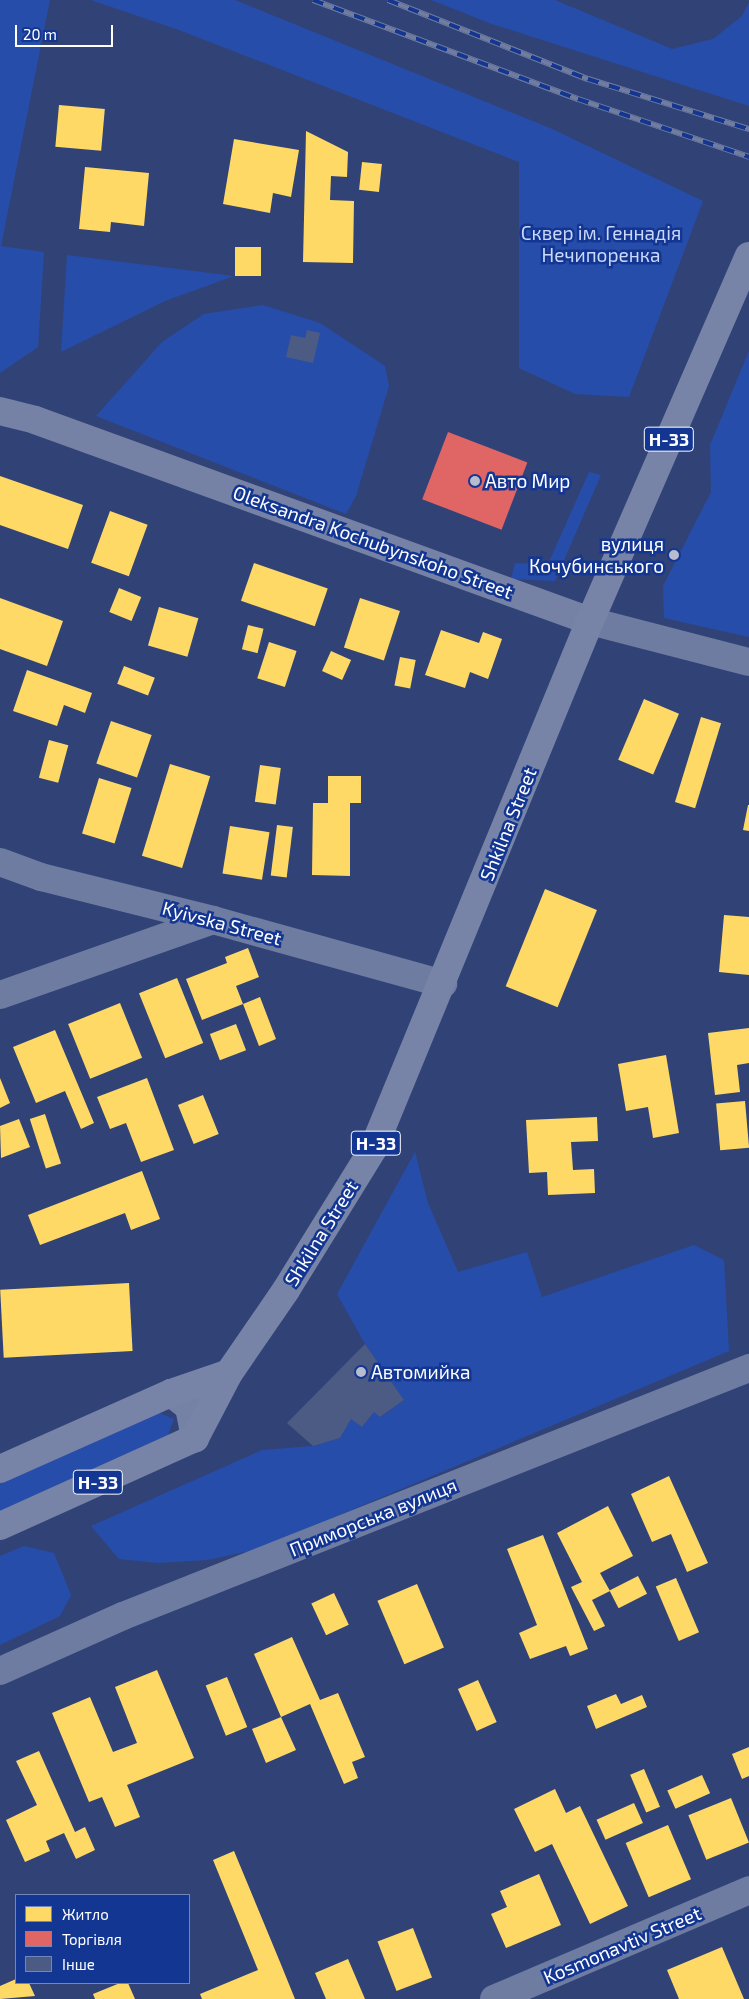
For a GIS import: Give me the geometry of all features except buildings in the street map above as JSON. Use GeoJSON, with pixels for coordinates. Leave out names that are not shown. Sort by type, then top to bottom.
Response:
{"type":"FeatureCollection","features":[{"type":"Feature","properties":{"kind":"main road","name":"Shkilna Street"},"geometry":{"type":"LineString","coordinates":[[229,1372],[286,1290],[373,1149],[444,984],[590,621],[749,256]]}},
{"type":"Feature","properties":{"kind":"main road","name":"Н-33"},"geometry":{"type":"LineString","coordinates":[[0,1469],[171,1393],[229,1372]]}},
{"type":"Feature","properties":{"kind":"main road","name":"Н-33"},"geometry":{"type":"LineString","coordinates":[[0,1526],[195,1438],[229,1372]]}},
{"type":"Feature","properties":{"kind":"street","name":"Oleksandra Kochubynskoho Street"},"geometry":{"type":"LineString","coordinates":[[0,411],[35,420],[590,621],[749,662]]}},
{"type":"Feature","properties":{"kind":"street","name":"Kyivska Street"},"geometry":{"type":"LineString","coordinates":[[0,862],[41,877],[213,920],[444,984]]}},
{"type":"Feature","properties":{"kind":"street"},"geometry":{"type":"LineString","coordinates":[[0,995],[213,920]]}},
{"type":"Feature","properties":{"kind":"street","name":"Приморська вулиця"},"geometry":{"type":"LineString","coordinates":[[0,1671],[123,1616],[749,1368]]}},
{"type":"Feature","properties":{"kind":"street"},"geometry":{"type":"LineString","coordinates":[[171,1393],[189,1407],[195,1438]]}},
{"type":"Feature","properties":{"kind":"street","name":"Kosmonavtiv Street"},"geometry":{"type":"LineString","coordinates":[[494,1999],[749,1890]]}},
{"type":"Feature","properties":{"kind":"green space"},"geometry":{"type":"Polygon","coordinates":[[[0,0],[50,0],[1,246],[44,252],[38,347],[0,373],[0,0]]]}},
{"type":"Feature","properties":{"kind":"green space","name":"Сквер ім. Геннадія Нечипоренка"},"geometry":{"type":"Polygon","coordinates":[[[91,0],[235,0],[550,128],[703,201],[629,397],[575,394],[519,368],[519,162],[179,30],[91,0]]]}},
{"type":"Feature","properties":{"kind":"green space"},"geometry":{"type":"Polygon","coordinates":[[[431,0],[555,0],[672,49],[713,39],[742,16],[749,2],[749,106],[492,24],[431,0]]]}},
{"type":"Feature","properties":{"kind":"green space"},"geometry":{"type":"Polygon","coordinates":[[[67,255],[234,276],[165,301],[61,352],[67,255]]]}},
{"type":"Feature","properties":{"kind":"green space"},"geometry":{"type":"Polygon","coordinates":[[[263,305],[320,323],[385,366],[389,386],[356,496],[346,514],[96,416],[162,342],[204,314],[263,305]]]}},
{"type":"Feature","properties":{"kind":"green space"},"geometry":{"type":"Polygon","coordinates":[[[749,351],[749,637],[664,618],[663,586],[711,492],[710,445],[749,351]]]}},
{"type":"Feature","properties":{"kind":"green space"},"geometry":{"type":"Polygon","coordinates":[[[589,472],[601,475],[555,581],[511,579],[515,563],[548,564],[589,472]]]}},
{"type":"Feature","properties":{"kind":"green space"},"geometry":{"type":"Polygon","coordinates":[[[415,1152],[428,1203],[458,1272],[527,1252],[542,1297],[694,1245],[724,1260],[729,1351],[259,1549],[207,1560],[158,1563],[119,1559],[91,1526],[262,1450],[313,1446],[340,1438],[351,1419],[362,1427],[374,1412],[381,1417],[404,1400],[365,1344],[337,1294],[415,1152]]]}},
{"type":"Feature","properties":{"kind":"green space"},"geometry":{"type":"Polygon","coordinates":[[[157,1412],[174,1419],[168,1435],[0,1511],[0,1483],[157,1412]]]}},
{"type":"Feature","properties":{"kind":"green space"},"geometry":{"type":"Polygon","coordinates":[[[24,1546],[54,1553],[71,1595],[60,1616],[0,1645],[0,1556],[24,1546]]]}},
{"type":"Feature","properties":{"kind":"railway"},"geometry":{"type":"LineString","coordinates":[[313,0],[578,99],[749,157]]}},
{"type":"Feature","properties":{"kind":"railway"},"geometry":{"type":"LineString","coordinates":[[388,0],[588,79],[749,129]]}},
{"type":"Feature","properties":{"kind":"place","name":"Авто Мир"},"geometry":{"type":"Point","coordinates":[475,481]}},
{"type":"Feature","properties":{"kind":"place","name":"вулиця Кочубинського"},"geometry":{"type":"Point","coordinates":[674,555]}},
{"type":"Feature","properties":{"kind":"place","name":"Автомийка"},"geometry":{"type":"Point","coordinates":[361,1372]}}]}
